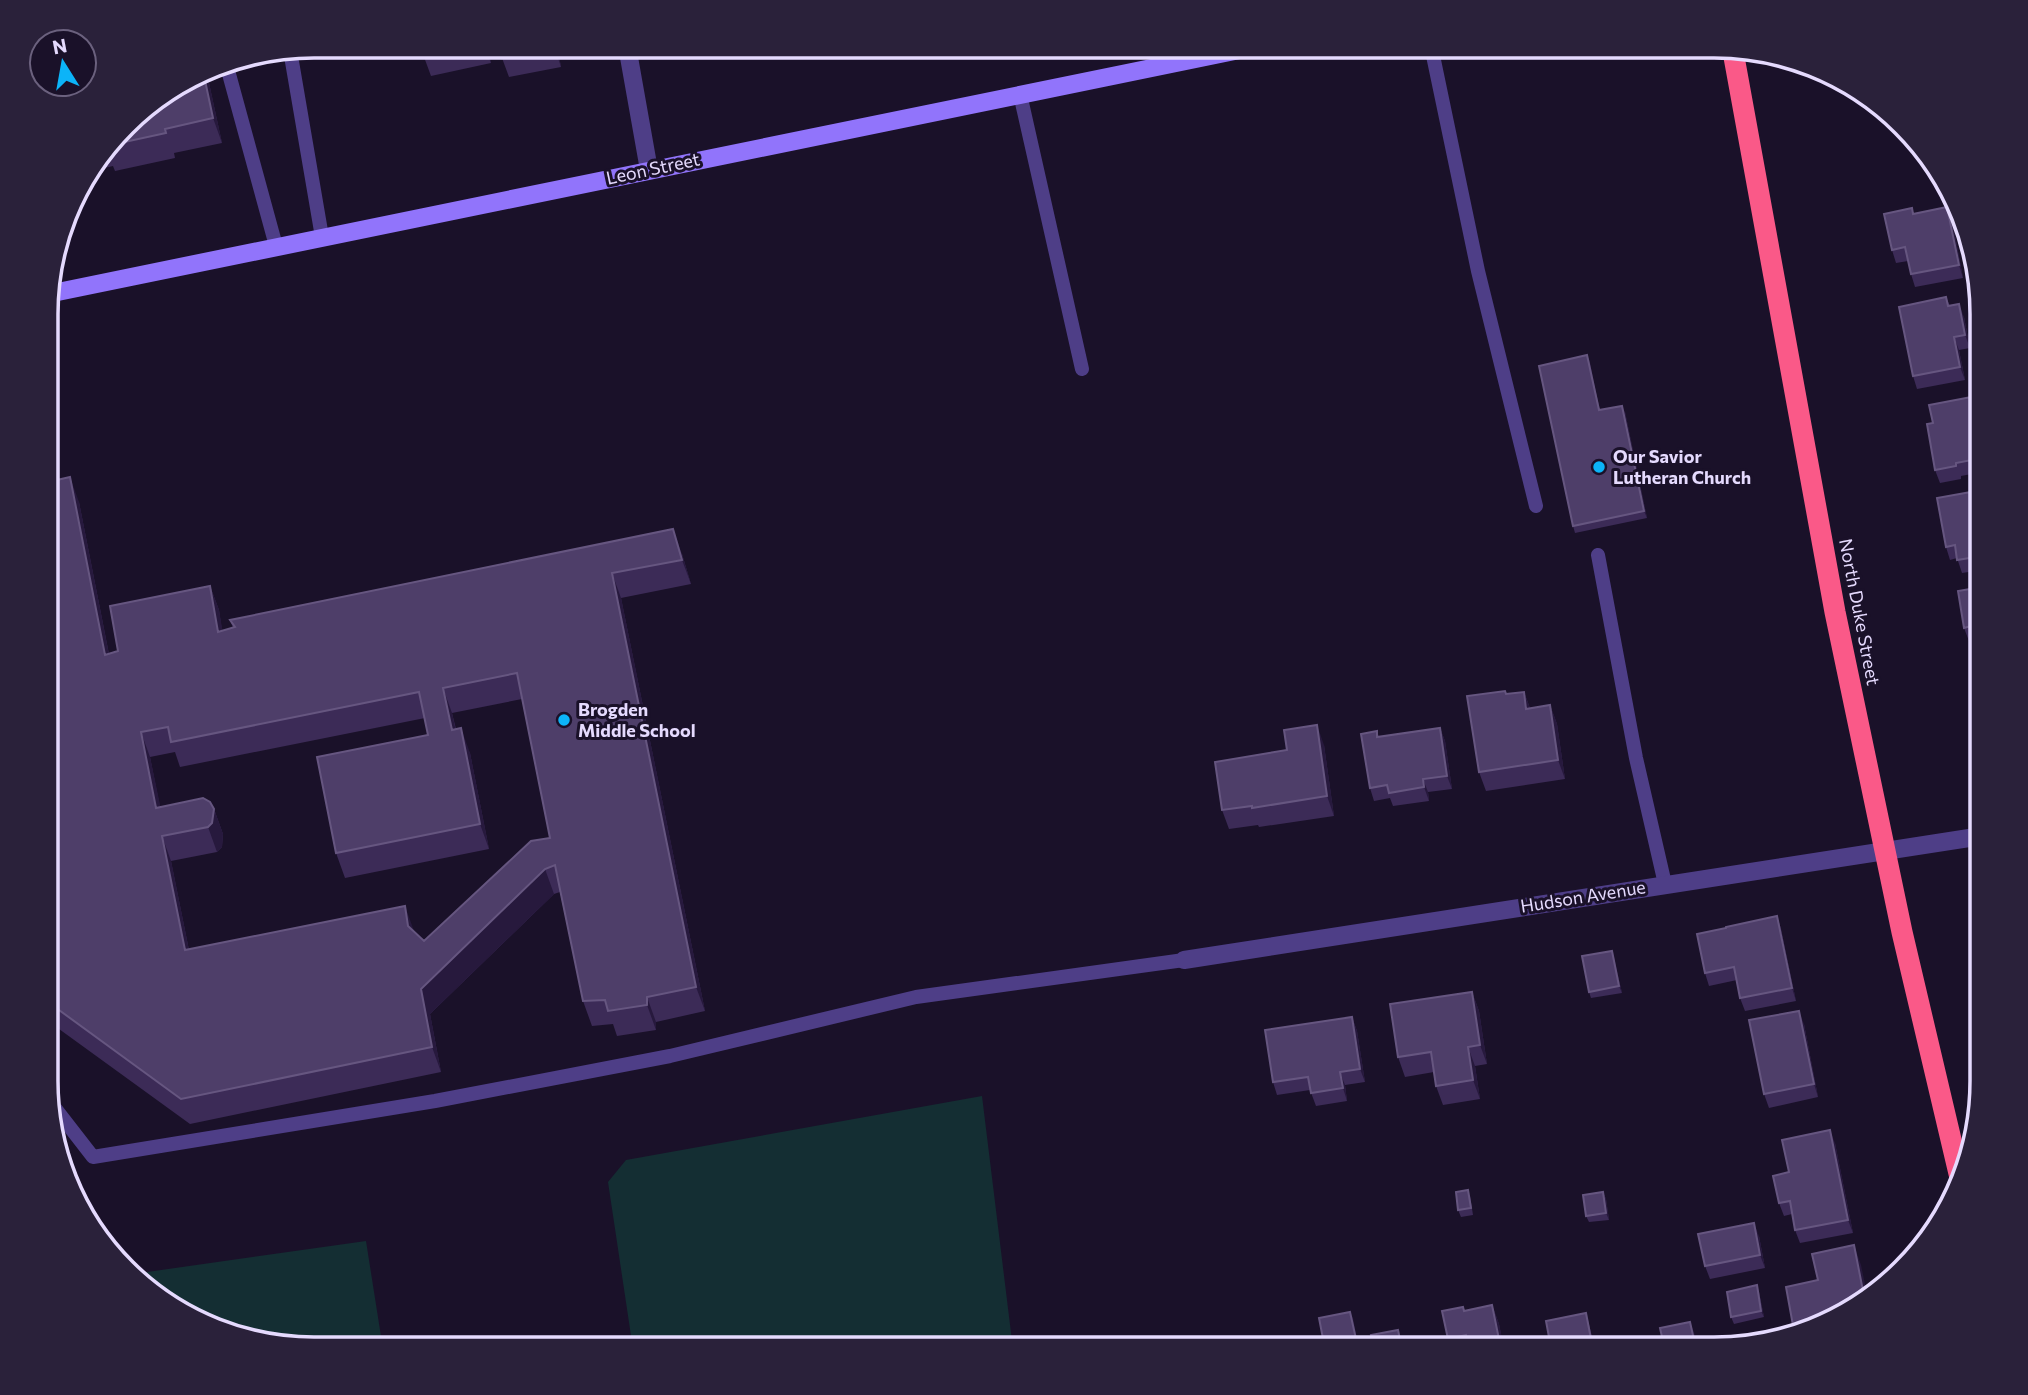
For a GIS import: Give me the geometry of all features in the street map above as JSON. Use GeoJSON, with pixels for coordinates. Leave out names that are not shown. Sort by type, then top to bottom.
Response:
{"type":"FeatureCollection","features":[{"type":"Feature","properties":{"kind":"highway","name":"North Duke Street"},"geometry":{"type":"LineString","coordinates":[[1734,58],[1835,612],[1885,851],[1957,1164]]}},
{"type":"Feature","properties":{"kind":"street"},"geometry":{"type":"LineString","coordinates":[[629,58],[649,170]]}},
{"type":"Feature","properties":{"kind":"street","name":"Leon Street"},"geometry":{"type":"LineString","coordinates":[[59,292],[1199,58]]}},
{"type":"Feature","properties":{"kind":"street","name":"Hudson Avenue"},"geometry":{"type":"LineString","coordinates":[[1184,960],[1970,838]]}},
{"type":"Feature","properties":{"kind":"lane"},"geometry":{"type":"LineString","coordinates":[[1434,58],[1478,271],[1536,506]]}},
{"type":"Feature","properties":{"kind":"lane"},"geometry":{"type":"LineString","coordinates":[[291,59],[322,237]]}},
{"type":"Feature","properties":{"kind":"lane"},"geometry":{"type":"LineString","coordinates":[[228,72],[276,246]]}},
{"type":"Feature","properties":{"kind":"lane"},"geometry":{"type":"LineString","coordinates":[[1020,94],[1082,369]]}},
{"type":"Feature","properties":{"kind":"lane"},"geometry":{"type":"LineString","coordinates":[[1598,555],[1636,758],[1651,813],[1665,884]]}},
{"type":"Feature","properties":{"kind":"lane"},"geometry":{"type":"LineString","coordinates":[[60,1114],[93,1157],[448,1099],[670,1055],[916,997],[1184,960]]}},
{"type":"Feature","properties":{"kind":"green space"},"geometry":{"type":"Polygon","coordinates":[[[982,1096],[1012,1337],[631,1337],[608,1182],[626,1160],[982,1096]]]}},
{"type":"Feature","properties":{"kind":"green space"},"geometry":{"type":"Polygon","coordinates":[[[366,1241],[381,1337],[297,1337],[247,1329],[200,1311],[171,1294],[144,1273],[366,1241]]]}},
{"type":"Feature","properties":{"kind":"building"},"geometry":{"type":"Polygon","coordinates":[[[205,82],[213,118],[165,129],[166,133],[124,142],[171,101],[205,82]]]}},
{"type":"Feature","properties":{"kind":"building"},"geometry":{"type":"Polygon","coordinates":[[[1947,207],[1959,265],[1911,274],[1905,247],[1892,250],[1884,214],[1912,208],[1913,214],[1947,207]]]}},
{"type":"Feature","properties":{"kind":"building"},"geometry":{"type":"Polygon","coordinates":[[[1946,297],[1948,306],[1959,304],[1965,335],[1954,337],[1960,367],[1913,376],[1899,307],[1946,297]]]}},
{"type":"Feature","properties":{"kind":"building","name":"Our Savior Lutheran Church"},"geometry":{"type":"Polygon","coordinates":[[[1587,355],[1599,410],[1622,406],[1644,511],[1573,526],[1539,366],[1587,355]]]}},
{"type":"Feature","properties":{"kind":"building"},"geometry":{"type":"Polygon","coordinates":[[[1970,397],[1970,460],[1935,470],[1927,424],[1933,423],[1929,405],[1970,397]]]}},
{"type":"Feature","properties":{"kind":"building"},"geometry":{"type":"Polygon","coordinates":[[[70,477],[105,655],[118,651],[110,606],[210,586],[218,632],[235,627],[230,620],[673,529],[682,560],[612,573],[696,987],[647,997],[647,1005],[608,1011],[605,1000],[583,1001],[555,865],[545,869],[421,989],[432,1047],[181,1099],[58,1009],[58,480],[70,477]],[[517,673],[443,688],[452,730],[461,728],[480,824],[336,853],[317,757],[428,735],[419,692],[171,742],[168,727],[141,732],[156,808],[203,798],[210,802],[214,809],[212,823],[208,827],[162,836],[185,950],[405,906],[408,926],[424,941],[531,841],[550,838],[517,673]]]}},
{"type":"Feature","properties":{"kind":"building"},"geometry":{"type":"Polygon","coordinates":[[[1970,492],[1970,558],[1957,560],[1955,545],[1946,547],[1937,498],[1970,492]]]}},
{"type":"Feature","properties":{"kind":"building"},"geometry":{"type":"Polygon","coordinates":[[[1970,589],[1970,626],[1964,628],[1958,591],[1970,589]]]}},
{"type":"Feature","properties":{"kind":"building"},"geometry":{"type":"Polygon","coordinates":[[[1505,691],[1506,694],[1524,692],[1526,709],[1550,705],[1558,760],[1479,772],[1467,696],[1505,691]]]}},
{"type":"Feature","properties":{"kind":"building"},"geometry":{"type":"Polygon","coordinates":[[[1317,725],[1327,796],[1222,810],[1215,762],[1287,750],[1284,730],[1317,725]]]}},
{"type":"Feature","properties":{"kind":"building"},"geometry":{"type":"Polygon","coordinates":[[[1440,728],[1447,776],[1423,779],[1424,787],[1389,793],[1387,785],[1370,788],[1361,734],[1377,731],[1377,737],[1440,728]]]}},
{"type":"Feature","properties":{"kind":"building"},"geometry":{"type":"Polygon","coordinates":[[[1777,916],[1792,988],[1740,998],[1734,967],[1705,973],[1697,934],[1777,916]]]}},
{"type":"Feature","properties":{"kind":"building"},"geometry":{"type":"Polygon","coordinates":[[[1612,951],[1619,986],[1589,992],[1582,956],[1612,951]]]}},
{"type":"Feature","properties":{"kind":"building"},"geometry":{"type":"Polygon","coordinates":[[[1472,992],[1480,1045],[1468,1047],[1473,1080],[1436,1086],[1431,1052],[1398,1057],[1390,1004],[1472,992]]]}},
{"type":"Feature","properties":{"kind":"building"},"geometry":{"type":"Polygon","coordinates":[[[1799,1011],[1814,1084],[1764,1094],[1749,1020],[1799,1011]]]}},
{"type":"Feature","properties":{"kind":"building"},"geometry":{"type":"Polygon","coordinates":[[[1352,1017],[1360,1069],[1340,1072],[1343,1088],[1311,1093],[1308,1077],[1273,1082],[1265,1030],[1352,1017]]]}},
{"type":"Feature","properties":{"kind":"building"},"geometry":{"type":"Polygon","coordinates":[[[1830,1130],[1848,1220],[1795,1230],[1790,1201],[1779,1203],[1773,1176],[1789,1172],[1782,1140],[1830,1130]]]}},
{"type":"Feature","properties":{"kind":"building"},"geometry":{"type":"Polygon","coordinates":[[[1468,1190],[1471,1208],[1458,1210],[1456,1192],[1468,1190]]]}},
{"type":"Feature","properties":{"kind":"building"},"geometry":{"type":"Polygon","coordinates":[[[1603,1192],[1606,1213],[1586,1216],[1583,1195],[1603,1192]]]}},
{"type":"Feature","properties":{"kind":"building"},"geometry":{"type":"Polygon","coordinates":[[[1754,1223],[1760,1255],[1705,1266],[1698,1234],[1754,1223]]]}},
{"type":"Feature","properties":{"kind":"building"},"geometry":{"type":"Polygon","coordinates":[[[1854,1245],[1863,1290],[1828,1311],[1793,1325],[1786,1287],[1818,1280],[1812,1254],[1854,1245]]]}},
{"type":"Feature","properties":{"kind":"building"},"geometry":{"type":"Polygon","coordinates":[[[1757,1285],[1761,1311],[1731,1317],[1727,1292],[1757,1285]]]}},
{"type":"Feature","properties":{"kind":"building"},"geometry":{"type":"Polygon","coordinates":[[[1492,1305],[1499,1337],[1448,1337],[1442,1311],[1463,1307],[1464,1311],[1492,1305]]]}},
{"type":"Feature","properties":{"kind":"building"},"geometry":{"type":"Polygon","coordinates":[[[1350,1312],[1356,1337],[1323,1337],[1319,1318],[1350,1312]]]}},
{"type":"Feature","properties":{"kind":"building"},"geometry":{"type":"Polygon","coordinates":[[[1586,1313],[1591,1337],[1549,1337],[1546,1321],[1586,1313]]]}},
{"type":"Feature","properties":{"kind":"building"},"geometry":{"type":"Polygon","coordinates":[[[1690,1322],[1693,1337],[1662,1337],[1660,1328],[1690,1322]]]}},
{"type":"Feature","properties":{"kind":"building"},"geometry":{"type":"Polygon","coordinates":[[[1398,1330],[1399,1337],[1371,1337],[1398,1330]]]}},
{"type":"Feature","properties":{"kind":"place","name":"Our Savior Lutheran Church"},"geometry":{"type":"Point","coordinates":[1599,467]}},
{"type":"Feature","properties":{"kind":"place","name":"Brogden Middle School"},"geometry":{"type":"Point","coordinates":[564,720]}}]}
